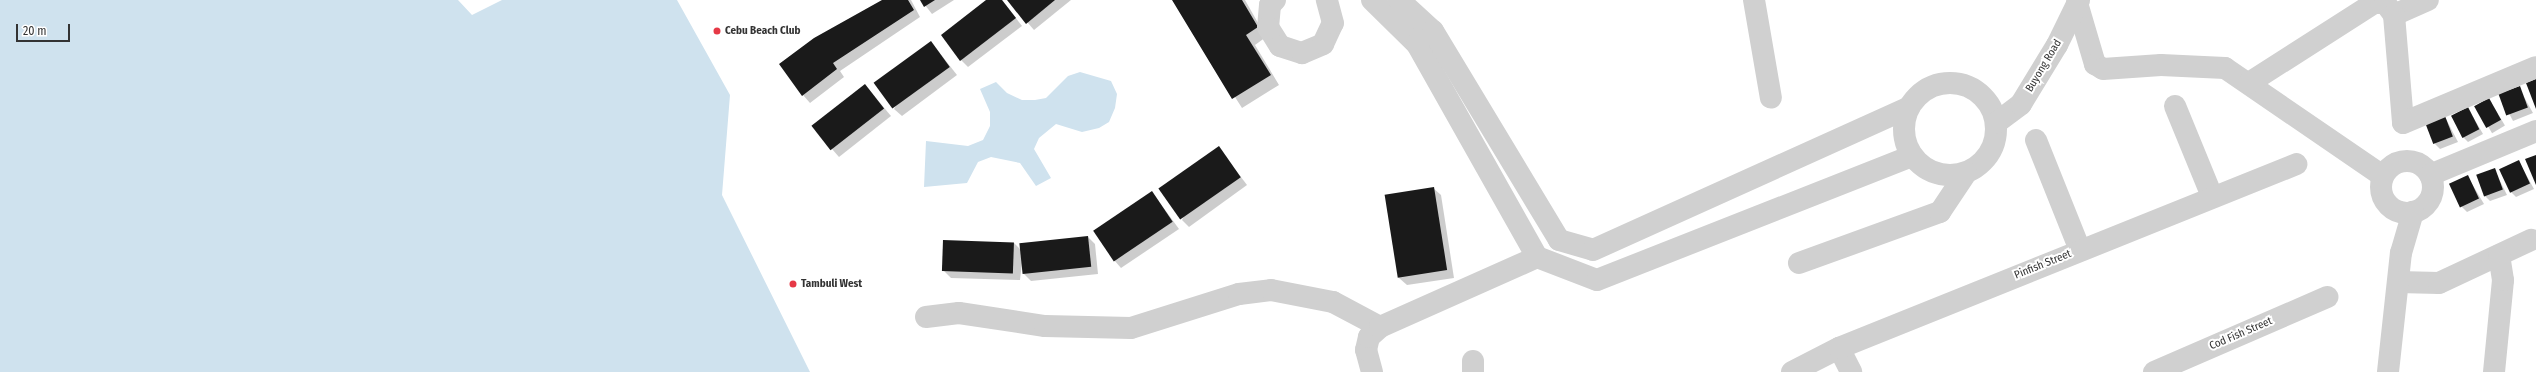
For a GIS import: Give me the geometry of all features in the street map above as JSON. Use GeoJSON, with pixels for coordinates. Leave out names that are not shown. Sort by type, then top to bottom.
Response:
{"type":"FeatureCollection","features":[{"type":"Feature","properties":{"kind":"street"},"geometry":{"type":"LineString","coordinates":[[1275,0],[1270,4],[1268,27],[1280,46],[1302,53],[1323,44],[1333,23],[1328,0]]}},
{"type":"Feature","properties":{"kind":"street"},"geometry":{"type":"LineString","coordinates":[[1372,0],[1401,10],[1425,38],[1558,240],[1594,250],[1909,107],[1925,90],[1936,85],[1958,84],[1978,94],[1990,108],[1996,123],[1995,139],[1988,157],[1966,173],[1940,212],[1799,263]]}},
{"type":"Feature","properties":{"kind":"street"},"geometry":{"type":"LineString","coordinates":[[1754,0],[1772,98]]}},
{"type":"Feature","properties":{"kind":"street"},"geometry":{"type":"LineString","coordinates":[[2394,15],[2428,0]]}},
{"type":"Feature","properties":{"kind":"street"},"geometry":{"type":"LineString","coordinates":[[2078,2],[2095,64],[2103,69],[2161,65],[2225,68],[2383,176]]}},
{"type":"Feature","properties":{"kind":"street","name":"Buyong Road"},"geometry":{"type":"LineString","coordinates":[[1996,123],[2020,104],[2057,45],[2078,2]]}},
{"type":"Feature","properties":{"kind":"street"},"geometry":{"type":"LineString","coordinates":[[2249,83],[2374,3],[2384,3],[2394,15],[2403,123],[2536,67]]}},
{"type":"Feature","properties":{"kind":"street"},"geometry":{"type":"LineString","coordinates":[[1425,38],[1538,257]]}},
{"type":"Feature","properties":{"kind":"street"},"geometry":{"type":"LineString","coordinates":[[2175,106],[2212,196]]}},
{"type":"Feature","properties":{"kind":"street"},"geometry":{"type":"LineString","coordinates":[[1909,107],[1904,132],[1912,156],[1932,171],[1966,173]]}},
{"type":"Feature","properties":{"kind":"street"},"geometry":{"type":"LineString","coordinates":[[2430,175],[2536,131]]}},
{"type":"Feature","properties":{"kind":"street"},"geometry":{"type":"LineString","coordinates":[[2036,140],[2080,250]]}},
{"type":"Feature","properties":{"kind":"street"},"geometry":{"type":"LineString","coordinates":[[1372,372],[1366,350],[1369,337],[1380,327],[1538,257],[1605,277],[1682,244],[1912,156]]}},
{"type":"Feature","properties":{"kind":"street"},"geometry":{"type":"LineString","coordinates":[[2406,212],[2382,197],[2383,176],[2394,163],[2411,160],[2430,175]]}},
{"type":"Feature","properties":{"kind":"street","name":"Pinfish Street"},"geometry":{"type":"LineString","coordinates":[[1792,372],[1839,348],[2212,196],[2296,164]]}},
{"type":"Feature","properties":{"kind":"street"},"geometry":{"type":"LineString","coordinates":[[2406,212],[2430,198],[2430,175]]}},
{"type":"Feature","properties":{"kind":"street"},"geometry":{"type":"LineString","coordinates":[[2388,372],[2406,212]]}},
{"type":"Feature","properties":{"kind":"street"},"geometry":{"type":"LineString","coordinates":[[2398,282],[2439,283],[2532,240]]}},
{"type":"Feature","properties":{"kind":"street"},"geometry":{"type":"LineString","coordinates":[[1594,250],[1605,277]]}},
{"type":"Feature","properties":{"kind":"street"},"geometry":{"type":"LineString","coordinates":[[2494,372],[2503,280],[2499,255]]}},
{"type":"Feature","properties":{"kind":"street"},"geometry":{"type":"LineString","coordinates":[[926,317],[959,313],[1045,326],[1131,328],[1239,294],[1271,290],[1333,302],[1380,327]]}},
{"type":"Feature","properties":{"kind":"street","name":"Cod Fish Street"},"geometry":{"type":"LineString","coordinates":[[2154,372],[2327,297]]}},
{"type":"Feature","properties":{"kind":"street"},"geometry":{"type":"LineString","coordinates":[[1839,348],[1851,372]]}},
{"type":"Feature","properties":{"kind":"water"},"geometry":{"type":"Polygon","coordinates":[[[0,0],[458,0],[472,15],[502,0],[677,0],[730,95],[722,195],[810,372],[0,372],[0,0]]]}},
{"type":"Feature","properties":{"kind":"water"},"geometry":{"type":"Polygon","coordinates":[[[1080,72],[1111,81],[1117,94],[1115,108],[1109,122],[1099,128],[1082,132],[1056,124],[1039,138],[1034,149],[1051,178],[1036,186],[1020,163],[991,157],[978,162],[967,183],[924,187],[926,141],[968,146],[983,140],[990,126],[990,112],[980,89],[996,82],[1007,93],[1022,100],[1035,100],[1046,98],[1068,76],[1080,72]]]}},
{"type":"Feature","properties":{"kind":"building"},"geometry":{"type":"Polygon","coordinates":[[[882,0],[908,0],[914,10],[833,63],[837,69],[802,96],[779,64],[814,38],[882,0]]]}},
{"type":"Feature","properties":{"kind":"building"},"geometry":{"type":"Polygon","coordinates":[[[920,0],[935,0],[924,7],[920,0]]]}},
{"type":"Feature","properties":{"kind":"building"},"geometry":{"type":"Polygon","coordinates":[[[986,0],[1002,0],[1016,18],[960,61],[941,35],[986,0]]]}},
{"type":"Feature","properties":{"kind":"building"},"geometry":{"type":"Polygon","coordinates":[[[1007,0],[1055,0],[1026,24],[1007,0]]]}},
{"type":"Feature","properties":{"kind":"building"},"geometry":{"type":"Polygon","coordinates":[[[1172,0],[1242,0],[1258,27],[1246,35],[1271,75],[1232,99],[1172,0]]]}},
{"type":"Feature","properties":{"kind":"building"},"geometry":{"type":"Polygon","coordinates":[[[931,41],[950,67],[892,109],[874,83],[931,41]]]}},
{"type":"Feature","properties":{"kind":"building"},"geometry":{"type":"Polygon","coordinates":[[[2536,79],[2536,109],[2526,83],[2536,79]]]}},
{"type":"Feature","properties":{"kind":"building"},"geometry":{"type":"Polygon","coordinates":[[[865,84],[884,108],[831,150],[811,126],[865,84]]]}},
{"type":"Feature","properties":{"kind":"building"},"geometry":{"type":"Polygon","coordinates":[[[2520,86],[2528,108],[2506,115],[2498,94],[2520,86]]]}},
{"type":"Feature","properties":{"kind":"building"},"geometry":{"type":"Polygon","coordinates":[[[2489,98],[2501,120],[2486,128],[2474,106],[2489,98]]]}},
{"type":"Feature","properties":{"kind":"building"},"geometry":{"type":"Polygon","coordinates":[[[2468,107],[2479,129],[2462,138],[2451,116],[2468,107]]]}},
{"type":"Feature","properties":{"kind":"building"},"geometry":{"type":"Polygon","coordinates":[[[2445,116],[2453,137],[2433,144],[2425,124],[2445,116]]]}},
{"type":"Feature","properties":{"kind":"building"},"geometry":{"type":"Polygon","coordinates":[[[1219,146],[1241,177],[1180,220],[1158,188],[1219,146]]]}},
{"type":"Feature","properties":{"kind":"building"},"geometry":{"type":"Polygon","coordinates":[[[2536,155],[2536,185],[2525,159],[2536,155]]]}},
{"type":"Feature","properties":{"kind":"building"},"geometry":{"type":"Polygon","coordinates":[[[2519,160],[2530,184],[2510,193],[2499,169],[2519,160]]]}},
{"type":"Feature","properties":{"kind":"building"},"geometry":{"type":"Polygon","coordinates":[[[2495,168],[2503,190],[2484,196],[2476,175],[2495,168]]]}},
{"type":"Feature","properties":{"kind":"building"},"geometry":{"type":"Polygon","coordinates":[[[2468,175],[2479,199],[2460,207],[2449,184],[2468,175]]]}},
{"type":"Feature","properties":{"kind":"building"},"geometry":{"type":"Polygon","coordinates":[[[1434,187],[1447,270],[1398,278],[1385,195],[1434,187]]]}},
{"type":"Feature","properties":{"kind":"building"},"geometry":{"type":"Polygon","coordinates":[[[1152,191],[1173,222],[1114,261],[1093,231],[1152,191]]]}},
{"type":"Feature","properties":{"kind":"building"},"geometry":{"type":"Polygon","coordinates":[[[1088,236],[1091,267],[1023,274],[1019,243],[1088,236]]]}},
{"type":"Feature","properties":{"kind":"building"},"geometry":{"type":"Polygon","coordinates":[[[943,240],[1014,242],[1013,273],[942,271],[943,240]]]}},
{"type":"Feature","properties":{"kind":"place","name":"Cebu Beach Club"},"geometry":{"type":"Point","coordinates":[717,31]}},
{"type":"Feature","properties":{"kind":"place","name":"Tambuli West"},"geometry":{"type":"Point","coordinates":[793,284]}}]}
